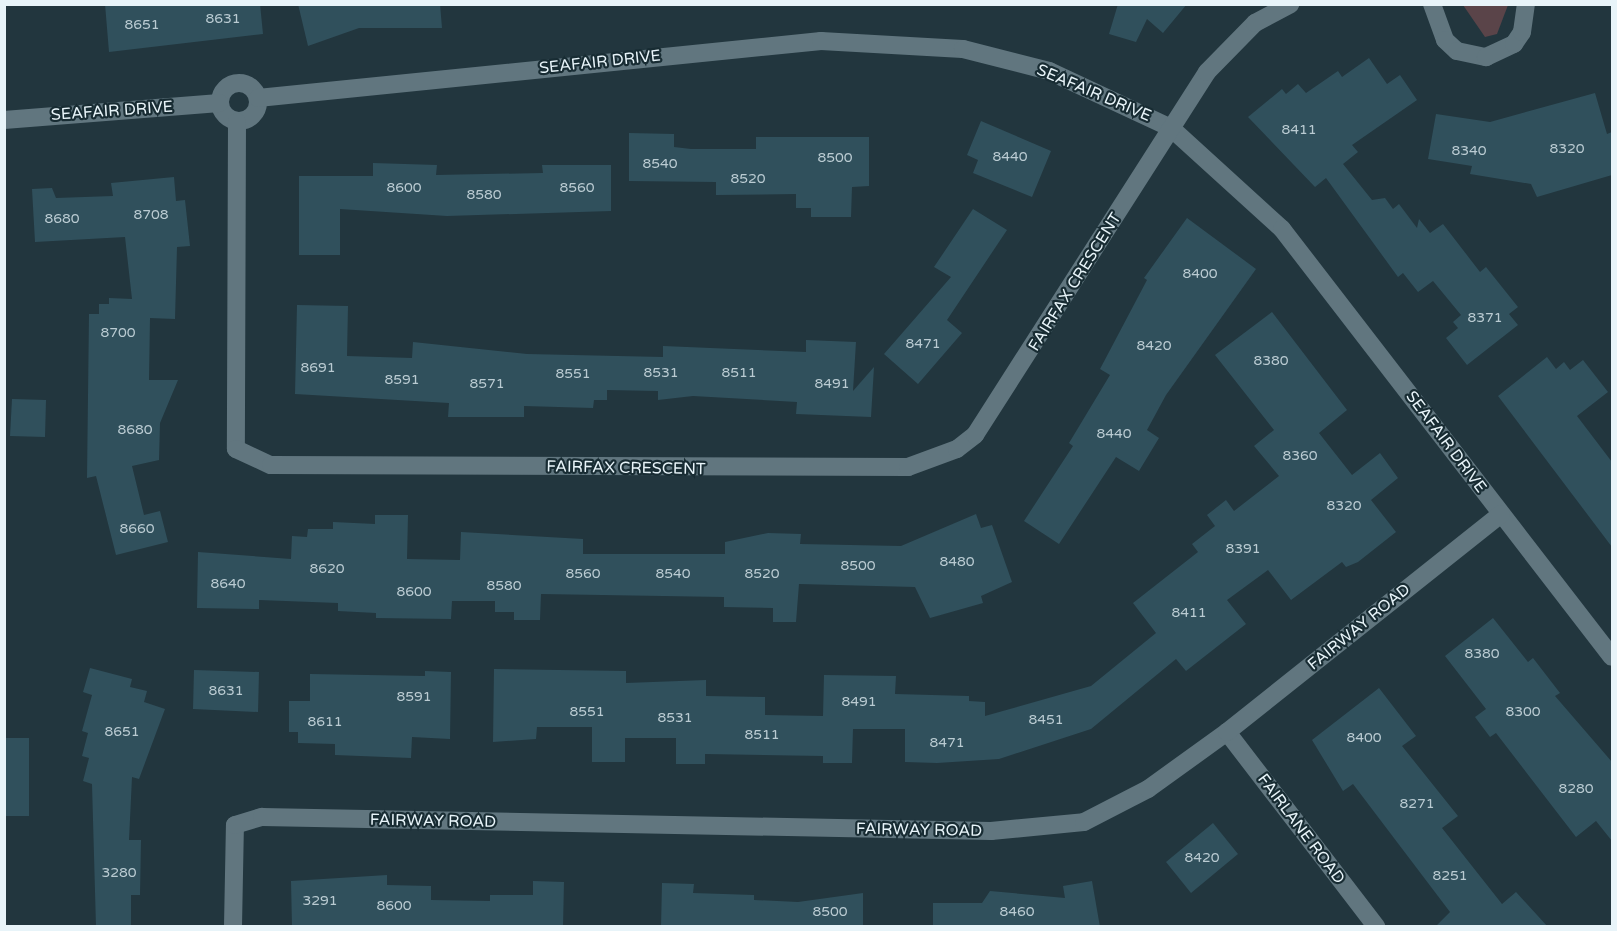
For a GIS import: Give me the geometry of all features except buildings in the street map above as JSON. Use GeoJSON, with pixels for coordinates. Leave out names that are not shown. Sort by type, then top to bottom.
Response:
{"type":"FeatureCollection","features":[{"type":"Feature","properties":{"kind":"street"},"geometry":{"type":"LineString","coordinates":[[1171,128],[1215,64],[1255,23],[1290,4]]}},
{"type":"Feature","properties":{"kind":"street"},"geometry":{"type":"LineString","coordinates":[[1432,4],[1445,40],[1471,57],[1486,57],[1514,44],[1522,32],[1526,4]]}},
{"type":"Feature","properties":{"kind":"street","name":"SEAFAIR DRIVE"},"geometry":{"type":"LineString","coordinates":[[258,98],[864,40],[1000,57],[1049,71],[1171,128],[1296,246],[1612,657]]}},
{"type":"Feature","properties":{"kind":"street"},"geometry":{"type":"LineString","coordinates":[[233,83],[251,87],[258,98],[253,115],[237,122],[223,114],[219,103],[223,91],[233,83]]}},
{"type":"Feature","properties":{"kind":"street","name":"SEAFAIR DRIVE"},"geometry":{"type":"LineString","coordinates":[[4,120],[219,103]]}},
{"type":"Feature","properties":{"kind":"street","name":"FAIRFAX CRESCENT"},"geometry":{"type":"LineString","coordinates":[[237,122],[236,449],[271,465],[813,470],[908,467],[957,449],[975,435],[1171,128]]}},
{"type":"Feature","properties":{"kind":"street","name":"FAIRWAY ROAD"},"geometry":{"type":"LineString","coordinates":[[233,927],[235,825],[262,818],[1031,829],[1084,822],[1115,809],[1227,732],[1501,514]]}},
{"type":"Feature","properties":{"kind":"street","name":"FAIRLANE ROAD"},"geometry":{"type":"LineString","coordinates":[[1227,732],[1376,927]]}},
{"type":"Feature","properties":{"kind":"shaded area"},"geometry":{"type":"Polygon","coordinates":[[[1508,4],[1497,34],[1485,37],[1463,5],[1508,4]]]}}]}
